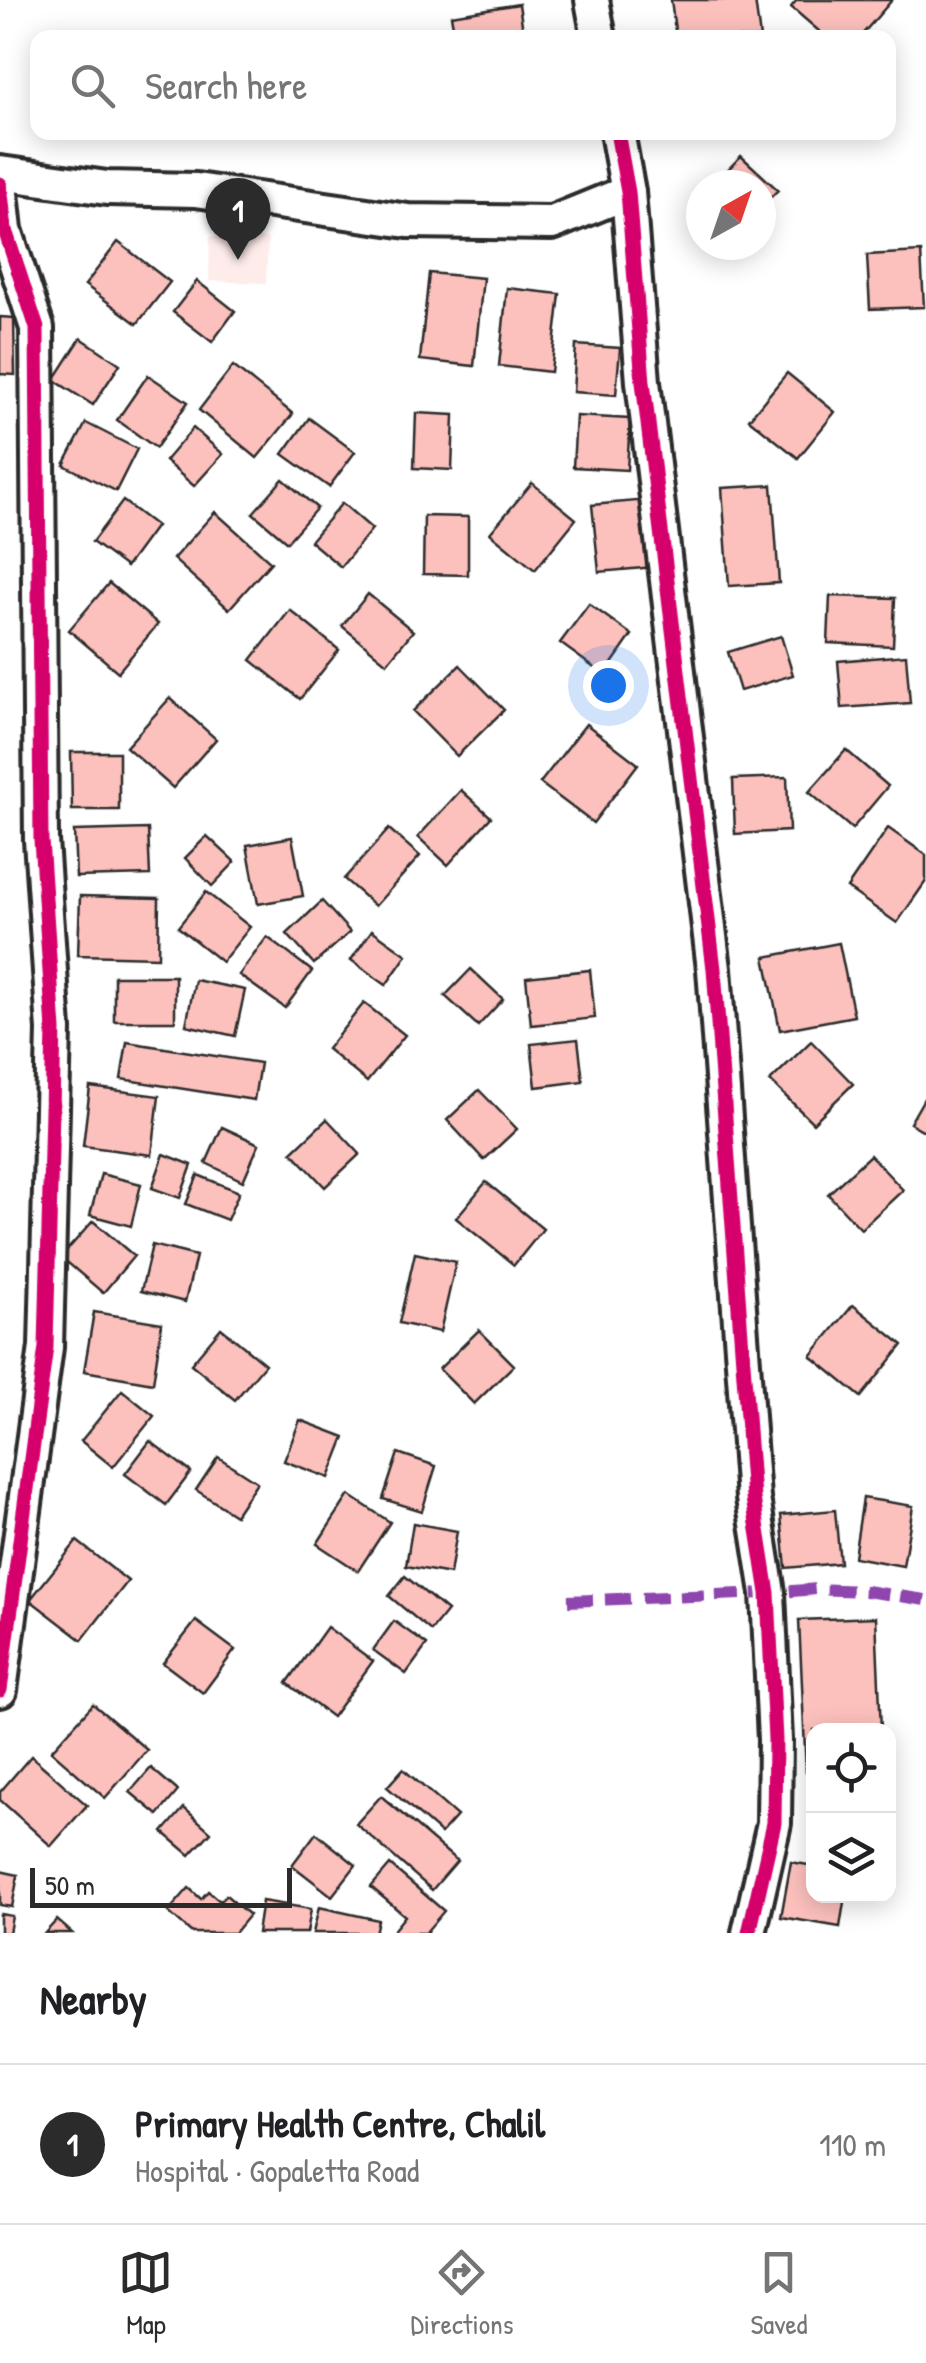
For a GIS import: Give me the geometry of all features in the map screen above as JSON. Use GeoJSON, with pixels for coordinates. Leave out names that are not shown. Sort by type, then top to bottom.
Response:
{"type":"FeatureCollection","features":[{"type":"Feature","properties":{"kind":"street"},"geometry":{"type":"LineString","coordinates":[[592,0],[598,30]]}},
{"type":"Feature","properties":{"kind":"street"},"geometry":{"type":"LineString","coordinates":[[618,140],[628,192],[643,382],[714,969],[753,1498],[768,1593],[775,1740],[774,1823],[749,1933]]}},
{"type":"Feature","properties":{"kind":"street"},"geometry":{"type":"LineString","coordinates":[[0,172],[107,188],[196,190],[408,221],[552,223],[628,192]]}},
{"type":"Feature","properties":{"kind":"street"},"geometry":{"type":"LineString","coordinates":[[0,184],[5,230],[36,328],[42,840],[54,1030],[46,1347],[0,1690]]}},
{"type":"Feature","properties":{"kind":"shaded area"},"geometry":{"type":"Polygon","coordinates":[[[210,236],[268,238],[266,283],[209,281],[210,236]]]}},
{"type":"Feature","properties":{"kind":"building"},"geometry":{"type":"Polygon","coordinates":[[[671,0],[755,0],[759,30],[675,30],[671,0]]]}},
{"type":"Feature","properties":{"kind":"building"},"geometry":{"type":"Polygon","coordinates":[[[797,0],[892,0],[866,30],[818,30],[791,7],[797,0]]]}},
{"type":"Feature","properties":{"kind":"building"},"geometry":{"type":"Polygon","coordinates":[[[519,4],[523,30],[454,30],[451,15],[519,4]]]}},
{"type":"Feature","properties":{"kind":"building"},"geometry":{"type":"Polygon","coordinates":[[[741,156],[756,170],[727,170],[741,156]]]}},
{"type":"Feature","properties":{"kind":"building"},"geometry":{"type":"Polygon","coordinates":[[[118,242],[170,282],[137,324],[85,285],[118,242]]]}},
{"type":"Feature","properties":{"kind":"building"},"geometry":{"type":"Polygon","coordinates":[[[921,252],[924,307],[870,309],[867,255],[921,252]]]}},
{"type":"Feature","properties":{"kind":"building"},"geometry":{"type":"Polygon","coordinates":[[[429,273],[483,278],[474,366],[420,360],[429,273]]]}},
{"type":"Feature","properties":{"kind":"building"},"geometry":{"type":"Polygon","coordinates":[[[197,281],[235,311],[212,342],[173,312],[197,281]]]}},
{"type":"Feature","properties":{"kind":"building"},"geometry":{"type":"Polygon","coordinates":[[[507,288],[560,294],[551,372],[499,366],[507,288]]]}},
{"type":"Feature","properties":{"kind":"building"},"geometry":{"type":"Polygon","coordinates":[[[0,317],[14,318],[15,375],[0,374],[0,317]]]}},
{"type":"Feature","properties":{"kind":"building"},"geometry":{"type":"Polygon","coordinates":[[[81,338],[120,364],[93,405],[54,380],[81,338]]]}},
{"type":"Feature","properties":{"kind":"building"},"geometry":{"type":"Polygon","coordinates":[[[576,345],[620,348],[616,395],[573,392],[576,345]]]}},
{"type":"Feature","properties":{"kind":"building"},"geometry":{"type":"Polygon","coordinates":[[[233,366],[293,414],[257,458],[199,410],[233,366]]]}},
{"type":"Feature","properties":{"kind":"building"},"geometry":{"type":"Polygon","coordinates":[[[787,373],[835,412],[798,458],[749,419],[787,373]]]}},
{"type":"Feature","properties":{"kind":"building"},"geometry":{"type":"Polygon","coordinates":[[[148,375],[188,402],[156,448],[117,420],[148,375]]]}},
{"type":"Feature","properties":{"kind":"building"},"geometry":{"type":"Polygon","coordinates":[[[416,413],[454,415],[452,470],[414,468],[416,413]]]}},
{"type":"Feature","properties":{"kind":"building"},"geometry":{"type":"Polygon","coordinates":[[[576,416],[630,419],[627,470],[573,467],[576,416]]]}},
{"type":"Feature","properties":{"kind":"building"},"geometry":{"type":"Polygon","coordinates":[[[309,418],[355,452],[329,487],[283,454],[309,418]]]}},
{"type":"Feature","properties":{"kind":"building"},"geometry":{"type":"Polygon","coordinates":[[[86,423],[137,449],[116,491],[64,465],[86,423]]]}},
{"type":"Feature","properties":{"kind":"building"},"geometry":{"type":"Polygon","coordinates":[[[193,428],[223,454],[194,486],[165,461],[193,428]]]}},
{"type":"Feature","properties":{"kind":"building"},"geometry":{"type":"Polygon","coordinates":[[[283,479],[317,508],[287,542],[253,513],[283,479]]]}},
{"type":"Feature","properties":{"kind":"building"},"geometry":{"type":"Polygon","coordinates":[[[532,483],[576,519],[535,570],[490,533],[532,483]]]}},
{"type":"Feature","properties":{"kind":"building"},"geometry":{"type":"Polygon","coordinates":[[[772,485],[779,583],[729,586],[722,488],[772,485]]]}},
{"type":"Feature","properties":{"kind":"building"},"geometry":{"type":"Polygon","coordinates":[[[647,500],[654,567],[599,572],[592,505],[647,500]]]}},
{"type":"Feature","properties":{"kind":"building"},"geometry":{"type":"Polygon","coordinates":[[[123,501],[156,526],[126,567],[92,542],[123,501]]]}},
{"type":"Feature","properties":{"kind":"building"},"geometry":{"type":"Polygon","coordinates":[[[342,503],[372,529],[341,567],[310,541],[342,503]]]}},
{"type":"Feature","properties":{"kind":"building"},"geometry":{"type":"Polygon","coordinates":[[[215,512],[271,562],[229,609],[173,559],[215,512]]]}},
{"type":"Feature","properties":{"kind":"building"},"geometry":{"type":"Polygon","coordinates":[[[424,516],[468,517],[468,575],[423,574],[424,516]]]}},
{"type":"Feature","properties":{"kind":"building"},"geometry":{"type":"Polygon","coordinates":[[[109,583],[158,624],[118,672],[69,630],[109,583]]]}},
{"type":"Feature","properties":{"kind":"building"},"geometry":{"type":"Polygon","coordinates":[[[368,594],[413,631],[387,663],[342,626],[368,594]]]}},
{"type":"Feature","properties":{"kind":"building"},"geometry":{"type":"Polygon","coordinates":[[[830,596],[895,598],[893,646],[828,643],[830,596]]]}},
{"type":"Feature","properties":{"kind":"building"},"geometry":{"type":"Polygon","coordinates":[[[589,604],[632,635],[604,675],[560,643],[589,604]]]}},
{"type":"Feature","properties":{"kind":"building"},"geometry":{"type":"Polygon","coordinates":[[[290,610],[339,650],[300,699],[251,660],[290,610]]]}},
{"type":"Feature","properties":{"kind":"building"},"geometry":{"type":"Polygon","coordinates":[[[781,636],[793,675],[740,691],[728,652],[781,636]]]}},
{"type":"Feature","properties":{"kind":"building"},"geometry":{"type":"Polygon","coordinates":[[[906,655],[910,703],[842,708],[838,661],[906,655]]]}},
{"type":"Feature","properties":{"kind":"building"},"geometry":{"type":"Polygon","coordinates":[[[460,665],[504,710],[457,756],[413,711],[460,665]]]}},
{"type":"Feature","properties":{"kind":"building"},"geometry":{"type":"Polygon","coordinates":[[[170,698],[216,739],[173,788],[126,747],[170,698]]]}},
{"type":"Feature","properties":{"kind":"building"},"geometry":{"type":"Polygon","coordinates":[[[586,724],[638,764],[593,823],[540,783],[586,724]]]}},
{"type":"Feature","properties":{"kind":"building"},"geometry":{"type":"Polygon","coordinates":[[[846,750],[888,786],[852,829],[809,792],[846,750]]]}},
{"type":"Feature","properties":{"kind":"building"},"geometry":{"type":"Polygon","coordinates":[[[71,752],[119,752],[119,810],[72,810],[71,752]]]}},
{"type":"Feature","properties":{"kind":"building"},"geometry":{"type":"Polygon","coordinates":[[[787,777],[789,831],[735,834],[733,779],[787,777]]]}},
{"type":"Feature","properties":{"kind":"building"},"geometry":{"type":"Polygon","coordinates":[[[461,790],[491,817],[448,865],[418,837],[461,790]]]}},
{"type":"Feature","properties":{"kind":"building"},"geometry":{"type":"Polygon","coordinates":[[[888,828],[926,855],[926,881],[897,923],[847,888],[888,828]]]}},
{"type":"Feature","properties":{"kind":"building"},"geometry":{"type":"Polygon","coordinates":[[[148,829],[150,875],[76,877],[74,831],[148,829]]]}},
{"type":"Feature","properties":{"kind":"building"},"geometry":{"type":"Polygon","coordinates":[[[389,829],[420,856],[375,906],[344,879],[389,829]]]}},
{"type":"Feature","properties":{"kind":"building"},"geometry":{"type":"Polygon","coordinates":[[[207,836],[235,862],[212,886],[185,858],[207,836]]]}},
{"type":"Feature","properties":{"kind":"building"},"geometry":{"type":"Polygon","coordinates":[[[292,837],[303,896],[258,904],[247,845],[292,837]]]}},
{"type":"Feature","properties":{"kind":"building"},"geometry":{"type":"Polygon","coordinates":[[[206,892],[250,927],[222,962],[178,927],[206,892]]]}},
{"type":"Feature","properties":{"kind":"building"},"geometry":{"type":"Polygon","coordinates":[[[80,896],[159,898],[158,957],[78,955],[80,896]]]}},
{"type":"Feature","properties":{"kind":"building"},"geometry":{"type":"Polygon","coordinates":[[[322,901],[350,932],[314,964],[287,934],[322,901]]]}},
{"type":"Feature","properties":{"kind":"building"},"geometry":{"type":"Polygon","coordinates":[[[372,930],[407,955],[386,985],[351,960],[372,930]]]}},
{"type":"Feature","properties":{"kind":"building"},"geometry":{"type":"Polygon","coordinates":[[[267,937],[312,971],[285,1008],[239,975],[267,937]]]}},
{"type":"Feature","properties":{"kind":"building"},"geometry":{"type":"Polygon","coordinates":[[[839,943],[854,1016],[780,1030],[765,957],[839,943]]]}},
{"type":"Feature","properties":{"kind":"building"},"geometry":{"type":"Polygon","coordinates":[[[471,969],[503,999],[478,1026],[445,996],[471,969]]]}},
{"type":"Feature","properties":{"kind":"building"},"geometry":{"type":"Polygon","coordinates":[[[590,970],[595,1018],[531,1025],[526,977],[590,970]]]}},
{"type":"Feature","properties":{"kind":"building"},"geometry":{"type":"Polygon","coordinates":[[[114,976],[175,976],[175,1021],[114,1021],[114,976]]]}},
{"type":"Feature","properties":{"kind":"building"},"geometry":{"type":"Polygon","coordinates":[[[195,980],[245,990],[235,1036],[186,1025],[195,980]]]}},
{"type":"Feature","properties":{"kind":"building"},"geometry":{"type":"Polygon","coordinates":[[[364,1003],[405,1035],[367,1082],[327,1049],[364,1003]]]}},
{"type":"Feature","properties":{"kind":"building"},"geometry":{"type":"Polygon","coordinates":[[[578,1039],[583,1081],[536,1087],[531,1044],[578,1039]]]}},
{"type":"Feature","properties":{"kind":"building"},"geometry":{"type":"Polygon","coordinates":[[[811,1041],[853,1084],[813,1123],[770,1081],[811,1041]]]}},
{"type":"Feature","properties":{"kind":"building"},"geometry":{"type":"Polygon","coordinates":[[[127,1042],[260,1063],[254,1100],[121,1079],[127,1042]]]}},
{"type":"Feature","properties":{"kind":"building"},"geometry":{"type":"Polygon","coordinates":[[[90,1087],[159,1096],[152,1155],[83,1146],[90,1087]]]}},
{"type":"Feature","properties":{"kind":"building"},"geometry":{"type":"Polygon","coordinates":[[[479,1090],[517,1129],[484,1160],[447,1120],[479,1090]]]}},
{"type":"Feature","properties":{"kind":"building"},"geometry":{"type":"Polygon","coordinates":[[[926,1095],[926,1132],[910,1123],[926,1095]]]}},
{"type":"Feature","properties":{"kind":"building"},"geometry":{"type":"Polygon","coordinates":[[[327,1119],[360,1154],[325,1187],[292,1152],[327,1119]]]}},
{"type":"Feature","properties":{"kind":"building"},"geometry":{"type":"Polygon","coordinates":[[[222,1127],[259,1144],[243,1181],[206,1163],[222,1127]]]}},
{"type":"Feature","properties":{"kind":"building"},"geometry":{"type":"Polygon","coordinates":[[[164,1154],[192,1165],[180,1198],[152,1188],[164,1154]]]}},
{"type":"Feature","properties":{"kind":"building"},"geometry":{"type":"Polygon","coordinates":[[[870,1155],[903,1190],[861,1229],[828,1194],[870,1155]]]}},
{"type":"Feature","properties":{"kind":"building"},"geometry":{"type":"Polygon","coordinates":[[[101,1174],[141,1184],[131,1226],[90,1215],[101,1174]]]}},
{"type":"Feature","properties":{"kind":"building"},"geometry":{"type":"Polygon","coordinates":[[[198,1175],[239,1192],[227,1220],[186,1204],[198,1175]]]}},
{"type":"Feature","properties":{"kind":"building"},"geometry":{"type":"Polygon","coordinates":[[[486,1182],[543,1229],[514,1265],[456,1218],[486,1182]]]}},
{"type":"Feature","properties":{"kind":"building"},"geometry":{"type":"Polygon","coordinates":[[[93,1221],[134,1256],[103,1293],[61,1257],[93,1221]]]}},
{"type":"Feature","properties":{"kind":"building"},"geometry":{"type":"Polygon","coordinates":[[[152,1245],[196,1256],[185,1302],[141,1291],[152,1245]]]}},
{"type":"Feature","properties":{"kind":"building"},"geometry":{"type":"Polygon","coordinates":[[[415,1253],[456,1262],[440,1332],[399,1323],[415,1253]]]}},
{"type":"Feature","properties":{"kind":"building"},"geometry":{"type":"Polygon","coordinates":[[[853,1305],[903,1345],[861,1397],[811,1356],[853,1305]]]}},
{"type":"Feature","properties":{"kind":"building"},"geometry":{"type":"Polygon","coordinates":[[[94,1312],[162,1323],[153,1383],[84,1371],[94,1312]]]}},
{"type":"Feature","properties":{"kind":"building"},"geometry":{"type":"Polygon","coordinates":[[[221,1328],[265,1364],[235,1400],[191,1364],[221,1328]]]}},
{"type":"Feature","properties":{"kind":"building"},"geometry":{"type":"Polygon","coordinates":[[[479,1330],[514,1365],[474,1404],[439,1369],[479,1330]]]}},
{"type":"Feature","properties":{"kind":"building"},"geometry":{"type":"Polygon","coordinates":[[[122,1390],[154,1416],[113,1467],[81,1441],[122,1390]]]}},
{"type":"Feature","properties":{"kind":"building"},"geometry":{"type":"Polygon","coordinates":[[[300,1420],[345,1437],[329,1478],[284,1461],[300,1420]]]}},
{"type":"Feature","properties":{"kind":"building"},"geometry":{"type":"Polygon","coordinates":[[[150,1441],[191,1472],[166,1505],[125,1474],[150,1441]]]}},
{"type":"Feature","properties":{"kind":"building"},"geometry":{"type":"Polygon","coordinates":[[[398,1453],[436,1466],[422,1511],[383,1499],[398,1453]]]}},
{"type":"Feature","properties":{"kind":"building"},"geometry":{"type":"Polygon","coordinates":[[[218,1457],[257,1482],[235,1515],[196,1490],[218,1457]]]}},
{"type":"Feature","properties":{"kind":"building"},"geometry":{"type":"Polygon","coordinates":[[[349,1495],[390,1522],[358,1571],[317,1544],[349,1495]]]}},
{"type":"Feature","properties":{"kind":"building"},"geometry":{"type":"Polygon","coordinates":[[[863,1498],[913,1506],[903,1566],[854,1557],[863,1498]]]}},
{"type":"Feature","properties":{"kind":"building"},"geometry":{"type":"Polygon","coordinates":[[[835,1510],[840,1563],[786,1568],[781,1515],[835,1510]]]}},
{"type":"Feature","properties":{"kind":"building"},"geometry":{"type":"Polygon","coordinates":[[[413,1523],[457,1531],[450,1574],[406,1566],[413,1523]]]}},
{"type":"Feature","properties":{"kind":"building"},"geometry":{"type":"Polygon","coordinates":[[[77,1541],[128,1581],[82,1640],[30,1600],[77,1541]]]}},
{"type":"Feature","properties":{"kind":"building"},"geometry":{"type":"Polygon","coordinates":[[[405,1576],[447,1611],[431,1631],[389,1596],[405,1576]]]}},
{"type":"Feature","properties":{"kind":"building"},"geometry":{"type":"Polygon","coordinates":[[[876,1617],[881,1723],[806,1723],[806,1772],[799,1620],[876,1617]]]}},
{"type":"Feature","properties":{"kind":"building"},"geometry":{"type":"Polygon","coordinates":[[[196,1621],[235,1650],[203,1693],[163,1663],[196,1621]]]}},
{"type":"Feature","properties":{"kind":"building"},"geometry":{"type":"Polygon","coordinates":[[[394,1621],[427,1645],[406,1674],[373,1650],[394,1621]]]}},
{"type":"Feature","properties":{"kind":"building"},"geometry":{"type":"Polygon","coordinates":[[[327,1627],[373,1661],[332,1717],[287,1683],[327,1627]]]}},
{"type":"Feature","properties":{"kind":"building"},"geometry":{"type":"Polygon","coordinates":[[[93,1704],[147,1750],[105,1798],[51,1751],[93,1704]]]}},
{"type":"Feature","properties":{"kind":"building"},"geometry":{"type":"Polygon","coordinates":[[[31,1756],[87,1805],[51,1846],[0,1800],[0,1792],[31,1756]]]}},
{"type":"Feature","properties":{"kind":"building"},"geometry":{"type":"Polygon","coordinates":[[[151,1768],[178,1791],[158,1815],[130,1792],[151,1768]]]}},
{"type":"Feature","properties":{"kind":"building"},"geometry":{"type":"Polygon","coordinates":[[[403,1769],[457,1816],[441,1834],[387,1787],[403,1769]]]}},
{"type":"Feature","properties":{"kind":"building"},"geometry":{"type":"Polygon","coordinates":[[[381,1796],[457,1861],[432,1890],[356,1824],[381,1796]]]}},
{"type":"Feature","properties":{"kind":"building"},"geometry":{"type":"Polygon","coordinates":[[[184,1808],[211,1832],[190,1855],[163,1832],[184,1808]]]}},
{"type":"Feature","properties":{"kind":"building"},"geometry":{"type":"Polygon","coordinates":[[[316,1833],[356,1865],[332,1896],[292,1865],[316,1833]]]}},
{"type":"Feature","properties":{"kind":"building"},"geometry":{"type":"Polygon","coordinates":[[[791,1862],[806,1865],[806,1903],[844,1903],[840,1927],[781,1917],[791,1862]]]}},
{"type":"Feature","properties":{"kind":"building"},"geometry":{"type":"Polygon","coordinates":[[[390,1865],[444,1911],[428,1933],[391,1933],[405,1916],[371,1887],[390,1865]]]}},
{"type":"Feature","properties":{"kind":"building"},"geometry":{"type":"Polygon","coordinates":[[[0,1871],[18,1875],[12,1907],[0,1905],[0,1871]]]}},
{"type":"Feature","properties":{"kind":"building"},"geometry":{"type":"Polygon","coordinates":[[[189,1888],[201,1899],[208,1891],[220,1901],[226,1895],[249,1915],[234,1933],[192,1933],[168,1912],[189,1888]]]}},
{"type":"Feature","properties":{"kind":"building"},"geometry":{"type":"Polygon","coordinates":[[[262,1901],[311,1909],[307,1933],[257,1933],[262,1901]]]}},
{"type":"Feature","properties":{"kind":"building"},"geometry":{"type":"Polygon","coordinates":[[[319,1907],[378,1920],[375,1933],[313,1933],[319,1907]]]}},
{"type":"Feature","properties":{"kind":"building"},"geometry":{"type":"Polygon","coordinates":[[[0,1914],[12,1916],[9,1933],[0,1933],[0,1914]]]}},
{"type":"Feature","properties":{"kind":"building"},"geometry":{"type":"Polygon","coordinates":[[[57,1920],[72,1933],[45,1933],[57,1920]]]}},
{"type":"Feature","properties":{"kind":"marked path"},"geometry":{"type":"LineString","coordinates":[[568,1601],[816,1589],[926,1600]]}},
{"type":"Feature","properties":{"kind":"cycle path"},"geometry":{"type":"LineString","coordinates":[[618,140],[628,192],[643,382],[714,969],[753,1498],[768,1593],[775,1740],[774,1823],[749,1933]]}},
{"type":"Feature","properties":{"kind":"cycle path"},"geometry":{"type":"LineString","coordinates":[[0,184],[5,230],[37,328],[41,840],[54,1030],[46,1347],[0,1690]]}},
{"type":"Feature","properties":{"kind":"place","name":"Primary Health Centre, Chalil"},"geometry":{"type":"Point","coordinates":[238,260]}}]}
